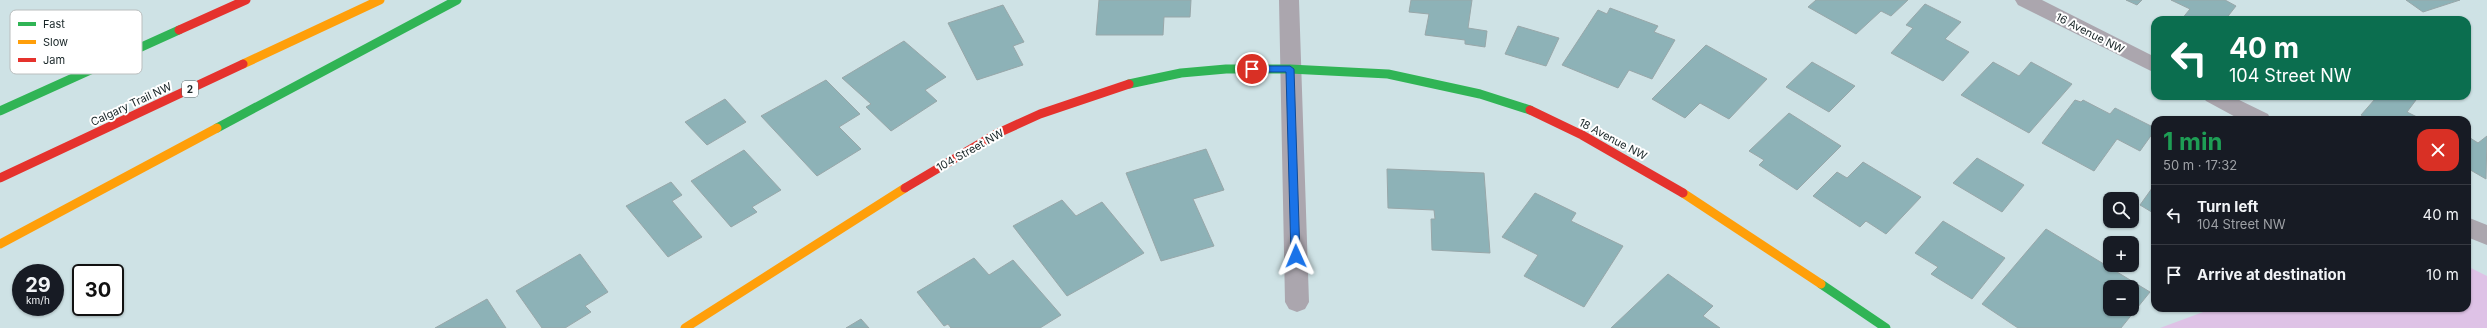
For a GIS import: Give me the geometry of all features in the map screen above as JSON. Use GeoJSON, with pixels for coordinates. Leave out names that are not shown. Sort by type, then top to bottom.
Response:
{"type":"FeatureCollection","features":[{"type":"Feature","properties":{"kind":"main road"},"geometry":{"type":"LineString","coordinates":[[142,47],[246,0]]}},
{"type":"Feature","properties":{"kind":"main road","name":"Calgary Trail NW"},"geometry":{"type":"LineString","coordinates":[[0,178],[380,0]]}},
{"type":"Feature","properties":{"kind":"main road"},"geometry":{"type":"LineString","coordinates":[[0,244],[457,0]]}},
{"type":"Feature","properties":{"kind":"main road"},"geometry":{"type":"LineString","coordinates":[[142,42],[221,11]]}},
{"type":"Feature","properties":{"kind":"main road","name":"104 Street NW"},"geometry":{"type":"LineString","coordinates":[[685,328],[925,175],[996,134],[1040,114],[1139,81],[1181,73],[1226,69],[1290,69]]}},
{"type":"Feature","properties":{"kind":"main road","name":"18 Avenue NW"},"geometry":{"type":"LineString","coordinates":[[1290,69],[1388,74],[1473,92],[1527,109],[1623,156],[1671,185],[1886,328]]}},
{"type":"Feature","properties":{"kind":"main road"},"geometry":{"type":"LineString","coordinates":[[44,80],[59,74]]}},
{"type":"Feature","properties":{"kind":"main road"},"geometry":{"type":"LineString","coordinates":[[0,111],[82,74]]}},
{"type":"Feature","properties":{"kind":"street"},"geometry":{"type":"LineString","coordinates":[[1289,0],[1297,302]]}},
{"type":"Feature","properties":{"kind":"street","name":"16 Avenue NW"},"geometry":{"type":"LineString","coordinates":[[2025,0],[2151,64]]}},
{"type":"Feature","properties":{"kind":"street"},"geometry":{"type":"LineString","coordinates":[[2221,100],[2252,116]]}},
{"type":"Feature","properties":{"kind":"street"},"geometry":{"type":"LineString","coordinates":[[2471,228],[2487,236]]}},
{"type":"Feature","properties":{"kind":"shaded area"},"geometry":{"type":"Polygon","coordinates":[[[2471,268],[2487,276],[2487,328],[2160,328],[2203,312],[2471,312],[2471,268]]]}},
{"type":"Feature","properties":{"kind":"building"},"geometry":{"type":"Polygon","coordinates":[[[1099,0],[1191,0],[1190,17],[1164,17],[1163,35],[1096,35],[1099,0]]]}},
{"type":"Feature","properties":{"kind":"building"},"geometry":{"type":"Polygon","coordinates":[[[1411,0],[1472,0],[1468,28],[1487,31],[1485,47],[1465,44],[1465,40],[1425,35],[1429,14],[1409,12],[1411,0]]]}},
{"type":"Feature","properties":{"kind":"building"},"geometry":{"type":"Polygon","coordinates":[[[1816,0],[1908,0],[1891,16],[1881,11],[1856,34],[1808,7],[1816,0]]]}},
{"type":"Feature","properties":{"kind":"building"},"geometry":{"type":"Polygon","coordinates":[[[2126,0],[2142,0],[2137,5],[2126,0]]]}},
{"type":"Feature","properties":{"kind":"building"},"geometry":{"type":"Polygon","coordinates":[[[2171,0],[2225,0],[2236,6],[2228,16],[2184,16],[2190,9],[2171,0]]]}},
{"type":"Feature","properties":{"kind":"building"},"geometry":{"type":"Polygon","coordinates":[[[2406,0],[2460,0],[2423,12],[2406,0]]]}},
{"type":"Feature","properties":{"kind":"building"},"geometry":{"type":"Polygon","coordinates":[[[1925,4],[1961,22],[1945,39],[1969,52],[1943,81],[1891,53],[1913,28],[1906,25],[1925,4]]]}},
{"type":"Feature","properties":{"kind":"building"},"geometry":{"type":"Polygon","coordinates":[[[1003,5],[1024,42],[1013,46],[1023,65],[977,80],[948,23],[1003,5]]]}},
{"type":"Feature","properties":{"kind":"building"},"geometry":{"type":"Polygon","coordinates":[[[1610,8],[1658,26],[1654,32],[1675,40],[1652,79],[1629,70],[1618,88],[1562,65],[1598,10],[1607,14],[1610,8]]]}},
{"type":"Feature","properties":{"kind":"building"},"geometry":{"type":"Polygon","coordinates":[[[1518,26],[1559,38],[1546,66],[1505,54],[1518,26]]]}},
{"type":"Feature","properties":{"kind":"building"},"geometry":{"type":"Polygon","coordinates":[[[904,41],[946,77],[925,90],[937,101],[891,131],[866,107],[871,104],[842,78],[904,41]]]}},
{"type":"Feature","properties":{"kind":"building"},"geometry":{"type":"Polygon","coordinates":[[[1706,45],[1767,79],[1729,119],[1700,103],[1685,118],[1652,99],[1706,45]]]}},
{"type":"Feature","properties":{"kind":"building"},"geometry":{"type":"Polygon","coordinates":[[[1812,62],[1855,86],[1829,112],[1786,87],[1812,62]]]}},
{"type":"Feature","properties":{"kind":"building"},"geometry":{"type":"Polygon","coordinates":[[[1993,62],[2019,76],[2031,62],[2072,84],[2029,133],[1961,95],[1993,62]]]}},
{"type":"Feature","properties":{"kind":"building"},"geometry":{"type":"Polygon","coordinates":[[[826,80],[860,114],[839,127],[861,149],[817,176],[761,116],[826,80]]]}},
{"type":"Feature","properties":{"kind":"building"},"geometry":{"type":"Polygon","coordinates":[[[725,99],[746,122],[707,145],[685,122],[725,99]]]}},
{"type":"Feature","properties":{"kind":"building"},"geometry":{"type":"Polygon","coordinates":[[[2075,100],[2081,102],[2083,100],[2110,114],[2115,108],[2151,126],[2151,136],[2140,151],[2117,139],[2094,171],[2042,143],[2075,100]]]}},
{"type":"Feature","properties":{"kind":"building"},"geometry":{"type":"Polygon","coordinates":[[[2374,100],[2416,100],[2407,112],[2415,116],[2361,115],[2374,100]]]}},
{"type":"Feature","properties":{"kind":"building"},"geometry":{"type":"Polygon","coordinates":[[[1789,113],[1841,146],[1797,190],[1759,165],[1764,160],[1749,151],[1789,113]]]}},
{"type":"Feature","properties":{"kind":"building"},"geometry":{"type":"Polygon","coordinates":[[[2487,136],[2486,179],[2471,170],[2471,139],[2478,143],[2487,136]]]}},
{"type":"Feature","properties":{"kind":"building"},"geometry":{"type":"Polygon","coordinates":[[[1206,149],[1224,190],[1193,199],[1214,246],[1161,261],[1126,173],[1206,149]]]}},
{"type":"Feature","properties":{"kind":"building"},"geometry":{"type":"Polygon","coordinates":[[[744,150],[781,190],[752,207],[757,212],[731,227],[691,181],[744,150]]]}},
{"type":"Feature","properties":{"kind":"building"},"geometry":{"type":"Polygon","coordinates":[[[1977,158],[2024,185],[2002,212],[1953,183],[1977,158]]]}},
{"type":"Feature","properties":{"kind":"building"},"geometry":{"type":"Polygon","coordinates":[[[1863,162],[1921,197],[1886,234],[1866,221],[1860,227],[1813,196],[1837,172],[1847,178],[1863,162]]]}},
{"type":"Feature","properties":{"kind":"building"},"geometry":{"type":"Polygon","coordinates":[[[1387,169],[1484,173],[1490,253],[1432,250],[1431,219],[1435,219],[1434,210],[1388,208],[1387,169]]]}},
{"type":"Feature","properties":{"kind":"building"},"geometry":{"type":"Polygon","coordinates":[[[671,182],[682,195],[672,201],[702,237],[668,257],[626,206],[671,182]]]}},
{"type":"Feature","properties":{"kind":"building"},"geometry":{"type":"Polygon","coordinates":[[[2151,190],[2151,212],[2140,205],[2151,190]]]}},
{"type":"Feature","properties":{"kind":"building"},"geometry":{"type":"Polygon","coordinates":[[[1535,193],[1576,213],[1571,221],[1623,246],[1584,307],[1524,276],[1538,255],[1502,237],[1535,193]]]}},
{"type":"Feature","properties":{"kind":"building"},"geometry":{"type":"Polygon","coordinates":[[[1062,200],[1076,216],[1102,202],[1144,253],[1067,296],[1013,226],[1062,200]]]}},
{"type":"Feature","properties":{"kind":"building"},"geometry":{"type":"Polygon","coordinates":[[[1943,221],[2005,258],[1972,299],[1931,274],[1938,267],[1915,253],[1943,221]]]}},
{"type":"Feature","properties":{"kind":"building"},"geometry":{"type":"Polygon","coordinates":[[[2046,229],[2103,264],[2103,272],[2117,272],[2130,280],[2103,280],[2103,316],[2131,316],[2121,328],[2018,328],[1982,304],[2046,229]]]}},
{"type":"Feature","properties":{"kind":"building"},"geometry":{"type":"Polygon","coordinates":[[[580,254],[608,292],[585,306],[591,312],[565,328],[542,328],[516,291],[580,254]]]}},
{"type":"Feature","properties":{"kind":"building"},"geometry":{"type":"Polygon","coordinates":[[[974,258],[989,275],[1013,260],[1061,315],[1040,328],[951,328],[948,324],[944,326],[917,292],[974,258]]]}},
{"type":"Feature","properties":{"kind":"building"},"geometry":{"type":"Polygon","coordinates":[[[1668,274],[1713,306],[1703,316],[1720,328],[1611,328],[1668,274]]]}},
{"type":"Feature","properties":{"kind":"building"},"geometry":{"type":"Polygon","coordinates":[[[2139,285],[2150,292],[2139,306],[2139,285]]]}},
{"type":"Feature","properties":{"kind":"building"},"geometry":{"type":"Polygon","coordinates":[[[487,299],[506,328],[435,328],[487,299]]]}},
{"type":"Feature","properties":{"kind":"building"},"geometry":{"type":"Polygon","coordinates":[[[861,319],[869,328],[846,328],[861,319]]]}},
{"type":"Feature","properties":{"kind":"traffic: fast"},"geometry":{"type":"LineString","coordinates":[[217,128],[457,0]]}},
{"type":"Feature","properties":{"kind":"traffic: fast"},"geometry":{"type":"LineString","coordinates":[[142,47],[179,30]]}},
{"type":"Feature","properties":{"kind":"traffic: fast"},"geometry":{"type":"LineString","coordinates":[[1129,84],[1181,73],[1226,69],[1290,69],[1388,74],[1480,94],[1530,110]]}},
{"type":"Feature","properties":{"kind":"traffic: fast"},"geometry":{"type":"LineString","coordinates":[[0,111],[82,74]]}},
{"type":"Feature","properties":{"kind":"traffic: fast"},"geometry":{"type":"LineString","coordinates":[[1821,284],[1886,328]]}},
{"type":"Feature","properties":{"kind":"traffic: slow"},"geometry":{"type":"LineString","coordinates":[[243,64],[380,0]]}},
{"type":"Feature","properties":{"kind":"traffic: slow"},"geometry":{"type":"LineString","coordinates":[[0,244],[217,128]]}},
{"type":"Feature","properties":{"kind":"traffic: slow"},"geometry":{"type":"LineString","coordinates":[[685,328],[905,188]]}},
{"type":"Feature","properties":{"kind":"traffic: slow"},"geometry":{"type":"LineString","coordinates":[[1683,193],[1821,284]]}},
{"type":"Feature","properties":{"kind":"traffic: jam"},"geometry":{"type":"LineString","coordinates":[[179,30],[246,0]]}},
{"type":"Feature","properties":{"kind":"traffic: jam"},"geometry":{"type":"LineString","coordinates":[[0,178],[243,64]]}},
{"type":"Feature","properties":{"kind":"traffic: jam"},"geometry":{"type":"LineString","coordinates":[[905,188],[996,134],[1040,114],[1129,84]]}},
{"type":"Feature","properties":{"kind":"traffic: jam"},"geometry":{"type":"LineString","coordinates":[[1530,110],[1582,135],[1683,193]]}},
{"type":"Feature","properties":{"kind":"route"},"geometry":{"type":"LineString","coordinates":[[1252,69],[1290,69],[1296,256]]}}]}
